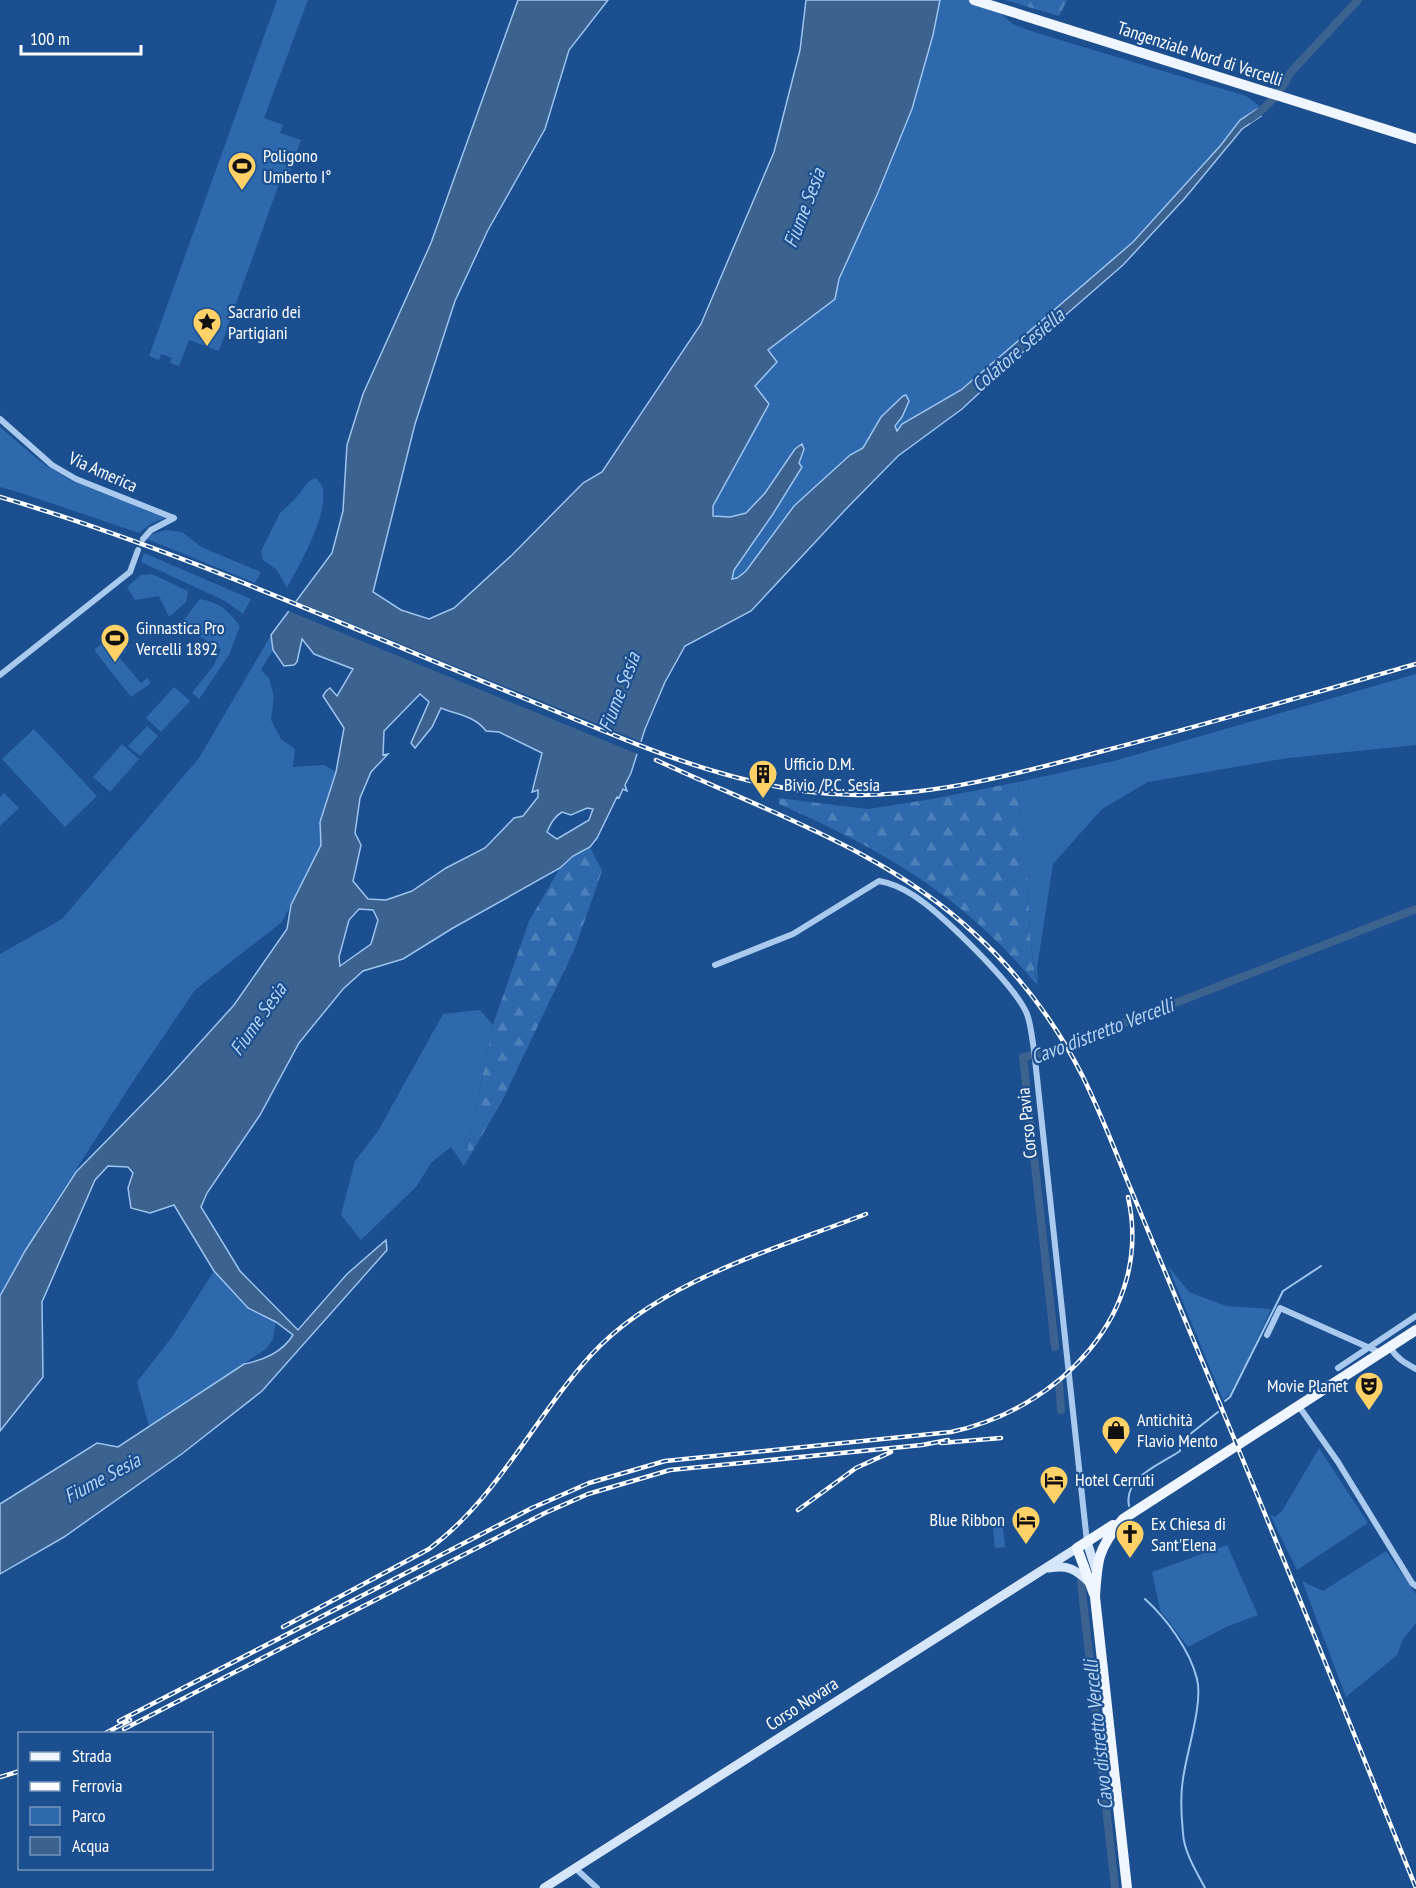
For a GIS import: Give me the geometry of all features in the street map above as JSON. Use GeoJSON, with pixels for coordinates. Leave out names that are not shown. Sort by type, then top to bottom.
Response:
{"type":"FeatureCollection","features":[{"type":"Feature","properties":{"kind":"main road","name":"Tangenziale Nord di Vercelli"},"geometry":{"type":"LineString","coordinates":[[974,0],[1416,140]]}},
{"type":"Feature","properties":{"kind":"main road"},"geometry":{"type":"LineString","coordinates":[[1095,1597],[1077,1548],[1416,1330]]}},
{"type":"Feature","properties":{"kind":"main road"},"geometry":{"type":"LineString","coordinates":[[1123,1519],[1107,1537],[1096,1570],[1095,1597],[1127,1888]]}},
{"type":"Feature","properties":{"kind":"main road"},"geometry":{"type":"LineString","coordinates":[[1087,1542],[1096,1570]]}},
{"type":"Feature","properties":{"kind":"main road","name":"Corso Novara"},"geometry":{"type":"LineString","coordinates":[[544,1888],[1077,1548]]}},
{"type":"Feature","properties":{"kind":"main road"},"geometry":{"type":"LineString","coordinates":[[1044,1569],[1063,1566],[1074,1568],[1088,1581]]}},
{"type":"Feature","properties":{"kind":"street","name":"Via America"},"geometry":{"type":"LineString","coordinates":[[0,419],[33,450],[60,470],[76,479],[174,518],[152,530],[143,539]]}},
{"type":"Feature","properties":{"kind":"street"},"geometry":{"type":"LineString","coordinates":[[0,675],[130,572],[138,550]]}},
{"type":"Feature","properties":{"kind":"street","name":"Corso Pavia"},"geometry":{"type":"LineString","coordinates":[[715,965],[793,934],[879,881],[887,882],[914,896],[932,910],[1016,996],[1026,1013],[1034,1050],[1087,1542]]}},
{"type":"Feature","properties":{"kind":"street"},"geometry":{"type":"LineString","coordinates":[[1268,1335],[1280,1308],[1369,1348],[1394,1354],[1416,1369]]}},
{"type":"Feature","properties":{"kind":"street"},"geometry":{"type":"LineString","coordinates":[[1338,1368],[1416,1316]]}},
{"type":"Feature","properties":{"kind":"street"},"geometry":{"type":"LineString","coordinates":[[1298,1405],[1338,1462],[1416,1586]]}},
{"type":"Feature","properties":{"kind":"street"},"geometry":{"type":"LineString","coordinates":[[575,1868],[597,1888]]}},
{"type":"Feature","properties":{"kind":"green space","name":"Poligono Umberto I°"},"geometry":{"type":"Polygon","coordinates":[[[277,0],[308,0],[264,118],[283,125],[280,133],[301,140],[286,182],[280,181],[219,351],[189,340],[179,366],[170,363],[172,358],[161,354],[159,360],[149,356],[277,0]]]}},
{"type":"Feature","properties":{"kind":"green space"},"geometry":{"type":"Polygon","coordinates":[[[940,0],[984,0],[1013,24],[1246,96],[1262,108],[1240,120],[1221,145],[1133,242],[961,390],[902,424],[897,431],[895,427],[902,417],[906,396],[902,396],[881,417],[863,448],[850,455],[746,571],[737,578],[731,579],[734,570],[802,467],[799,464],[804,450],[746,513],[730,517],[713,516],[713,506],[768,404],[755,386],[777,362],[768,350],[835,299],[839,279],[912,109],[933,35],[940,0]]]}},
{"type":"Feature","properties":{"kind":"green space"},"geometry":{"type":"Polygon","coordinates":[[[1005,0],[1067,0],[1059,16],[1005,0]]]}},
{"type":"Feature","properties":{"kind":"green space"},"geometry":{"type":"Polygon","coordinates":[[[0,427],[42,463],[72,481],[166,518],[152,523],[139,533],[0,487],[0,427]]]}},
{"type":"Feature","properties":{"kind":"green space"},"geometry":{"type":"Polygon","coordinates":[[[316,478],[323,488],[321,514],[287,588],[277,570],[263,560],[261,551],[280,513],[296,498],[308,482],[316,478]]]}},
{"type":"Feature","properties":{"kind":"green space"},"geometry":{"type":"Polygon","coordinates":[[[165,530],[182,532],[201,547],[261,572],[255,583],[147,539],[165,530]]]}},
{"type":"Feature","properties":{"kind":"green space"},"geometry":{"type":"Polygon","coordinates":[[[144,553],[251,599],[243,614],[225,601],[141,562],[144,553]]]}},
{"type":"Feature","properties":{"kind":"green space"},"geometry":{"type":"Polygon","coordinates":[[[152,574],[188,591],[186,602],[169,617],[159,596],[135,600],[127,587],[141,575],[152,574]]]}},
{"type":"Feature","properties":{"kind":"green space"},"geometry":{"type":"Polygon","coordinates":[[[200,599],[213,602],[223,608],[240,626],[229,655],[199,699],[192,693],[214,665],[221,649],[180,625],[200,599]]]}},
{"type":"Feature","properties":{"kind":"green space","name":"Ginnastica Pro Vercelli 1892"},"geometry":{"type":"Polygon","coordinates":[[[113,635],[126,651],[119,657],[141,683],[147,678],[151,683],[131,697],[95,651],[113,635]]]}},
{"type":"Feature","properties":{"kind":"green space"},"geometry":{"type":"Polygon","coordinates":[[[271,635],[273,650],[261,670],[269,678],[274,697],[271,720],[281,739],[295,749],[293,767],[324,765],[336,772],[320,821],[321,845],[282,922],[195,990],[42,1222],[0,1296],[0,954],[62,919],[199,758],[271,635]]]}},
{"type":"Feature","properties":{"kind":"green space"},"geometry":{"type":"Polygon","coordinates":[[[1416,674],[1416,745],[1288,758],[1148,782],[1102,809],[1053,864],[1037,968],[1038,983],[1031,942],[1018,782],[1114,761],[1416,674]]]}},
{"type":"Feature","properties":{"kind":"green space"},"geometry":{"type":"Polygon","coordinates":[[[174,687],[190,701],[161,732],[146,718],[174,687]]]}},
{"type":"Feature","properties":{"kind":"green space"},"geometry":{"type":"Polygon","coordinates":[[[147,726],[158,736],[140,756],[128,746],[147,726]]]}},
{"type":"Feature","properties":{"kind":"green space"},"geometry":{"type":"Polygon","coordinates":[[[34,729],[97,796],[65,827],[2,759],[34,729]]]}},
{"type":"Feature","properties":{"kind":"green space"},"geometry":{"type":"Polygon","coordinates":[[[122,744],[139,759],[110,792],[93,777],[122,744]]]}},
{"type":"Feature","properties":{"kind":"green space"},"geometry":{"type":"Polygon","coordinates":[[[1018,782],[1027,870],[1031,943],[1038,986],[1010,954],[951,901],[888,859],[779,804],[778,798],[868,809],[1018,782]]]}},
{"type":"Feature","properties":{"kind":"green space"},"geometry":{"type":"Polygon","coordinates":[[[4,793],[19,808],[0,826],[0,797],[4,793]]]}},
{"type":"Feature","properties":{"kind":"green space"},"geometry":{"type":"Polygon","coordinates":[[[590,847],[602,871],[575,948],[502,1101],[464,1166],[493,1025],[529,921],[560,868],[574,856],[590,847]]]}},
{"type":"Feature","properties":{"kind":"green space"},"geometry":{"type":"Polygon","coordinates":[[[480,1010],[493,1025],[464,1166],[451,1147],[431,1163],[416,1187],[361,1240],[341,1215],[355,1161],[378,1131],[443,1014],[480,1010]]]}},
{"type":"Feature","properties":{"kind":"green space"},"geometry":{"type":"Polygon","coordinates":[[[1168,1266],[1189,1292],[1226,1306],[1271,1309],[1248,1359],[1229,1395],[1223,1400],[1168,1266]]]}},
{"type":"Feature","properties":{"kind":"green space"},"geometry":{"type":"Polygon","coordinates":[[[214,1271],[248,1308],[276,1322],[273,1339],[266,1349],[149,1426],[137,1382],[172,1337],[214,1271]]]}},
{"type":"Feature","properties":{"kind":"green space"},"geometry":{"type":"Polygon","coordinates":[[[1319,1448],[1368,1523],[1297,1570],[1270,1515],[1275,1517],[1282,1511],[1319,1448]]]}},
{"type":"Feature","properties":{"kind":"green space"},"geometry":{"type":"Polygon","coordinates":[[[1002,1519],[1005,1547],[995,1548],[992,1520],[1002,1519]]]}},
{"type":"Feature","properties":{"kind":"green space"},"geometry":{"type":"Polygon","coordinates":[[[1227,1545],[1258,1615],[1226,1627],[1188,1647],[1160,1610],[1152,1572],[1227,1545]]]}},
{"type":"Feature","properties":{"kind":"green space"},"geometry":{"type":"Polygon","coordinates":[[[1386,1551],[1416,1594],[1416,1623],[1403,1639],[1397,1655],[1346,1697],[1302,1581],[1323,1591],[1386,1551]]]}},
{"type":"Feature","properties":{"kind":"water","name":"Fiume Sesia"},"geometry":{"type":"Polygon","coordinates":[[[518,0],[608,0],[569,50],[545,129],[488,230],[455,301],[415,424],[373,592],[401,610],[429,619],[454,608],[512,555],[583,483],[602,472],[701,324],[774,152],[800,50],[806,0],[940,0],[933,35],[912,109],[839,279],[835,299],[768,350],[777,362],[755,386],[769,404],[713,506],[713,516],[730,517],[746,513],[765,493],[795,449],[802,444],[804,449],[799,463],[802,467],[734,570],[732,579],[746,571],[794,506],[850,455],[863,448],[881,417],[903,396],[906,395],[909,401],[895,426],[897,431],[902,424],[961,390],[1133,242],[1221,145],[1240,120],[1257,109],[1261,116],[1242,129],[1185,198],[1123,265],[1023,352],[962,409],[898,456],[751,611],[685,646],[665,682],[645,729],[625,785],[627,791],[623,789],[619,798],[617,797],[597,838],[590,847],[573,856],[560,868],[403,959],[363,971],[343,989],[299,1043],[260,1115],[207,1193],[201,1207],[240,1271],[298,1330],[347,1274],[386,1240],[387,1250],[262,1391],[183,1453],[64,1537],[0,1574],[0,1504],[97,1443],[118,1447],[244,1364],[265,1358],[278,1351],[293,1335],[276,1322],[248,1308],[214,1271],[174,1205],[150,1213],[131,1208],[128,1188],[133,1173],[128,1167],[108,1166],[95,1180],[42,1302],[43,1377],[0,1431],[0,1296],[25,1251],[76,1172],[168,1078],[234,1005],[287,929],[291,905],[321,845],[320,822],[336,772],[344,728],[323,696],[330,688],[337,696],[353,669],[314,654],[302,639],[297,662],[294,665],[284,666],[273,650],[271,635],[332,553],[343,511],[347,445],[363,394],[431,243],[518,0]],[[420,694],[384,731],[383,755],[388,754],[371,772],[360,798],[355,833],[361,845],[353,881],[368,899],[386,900],[412,891],[446,868],[485,848],[514,818],[523,816],[538,797],[538,790],[532,792],[542,753],[499,732],[486,731],[466,716],[441,708],[432,727],[415,748],[411,743],[429,702],[420,694]],[[587,808],[571,815],[562,812],[559,814],[547,832],[557,839],[589,820],[593,809],[587,808]],[[359,909],[349,920],[339,957],[340,966],[371,944],[378,920],[373,910],[359,909]]]}},
{"type":"Feature","properties":{"kind":"pier"},"geometry":{"type":"Polygon","coordinates":[[[293,600],[644,743],[640,755],[286,610],[293,600]]]}},
{"type":"Feature","properties":{"kind":"waterway","name":"Colatore Sesiella"},"geometry":{"type":"LineString","coordinates":[[1250,119],[1273,99],[1290,73],[1358,0]]}},
{"type":"Feature","properties":{"kind":"waterway","name":"Cavo distretto Vercelli"},"geometry":{"type":"LineString","coordinates":[[1055,1347],[1023,1057],[1050,1052],[1416,909]]}},
{"type":"Feature","properties":{"kind":"waterway"},"geometry":{"type":"LineString","coordinates":[[1225,1401],[1230,1397],[1283,1291],[1321,1266]]}},
{"type":"Feature","properties":{"kind":"waterway","name":"Cavo distretto Vercelli"},"geometry":{"type":"LineString","coordinates":[[1059,1383],[1061,1410]]}},
{"type":"Feature","properties":{"kind":"waterway"},"geometry":{"type":"LineString","coordinates":[[1129,1506],[1129,1496],[1137,1479],[1180,1451],[1180,1443],[1218,1412]]}},
{"type":"Feature","properties":{"kind":"waterway","name":"Cavo distretto Vercelli"},"geometry":{"type":"LineString","coordinates":[[1081,1582],[1115,1888]]}},
{"type":"Feature","properties":{"kind":"waterway"},"geometry":{"type":"LineString","coordinates":[[1145,1599],[1176,1635],[1189,1657],[1197,1679],[1198,1700],[1183,1780],[1181,1811],[1186,1847],[1205,1888]]}},
{"type":"Feature","properties":{"kind":"railway"},"geometry":{"type":"LineString","coordinates":[[0,497],[196,564],[641,746],[725,775],[812,792],[857,795],[888,794],[980,781],[1040,768],[1178,731],[1416,664]]}},
{"type":"Feature","properties":{"kind":"railway"},"geometry":{"type":"LineString","coordinates":[[656,760],[823,835],[864,855],[903,879],[940,904],[991,949],[1021,982],[1048,1018],[1082,1075],[1106,1127],[1416,1888]]}},
{"type":"Feature","properties":{"kind":"railway"},"geometry":{"type":"LineString","coordinates":[[119,1721],[532,1508],[589,1483],[665,1461],[951,1432],[991,1420],[1028,1402],[1061,1378],[1090,1349],[1112,1316],[1126,1279],[1132,1239],[1128,1197]]}},
{"type":"Feature","properties":{"kind":"railway"},"geometry":{"type":"LineString","coordinates":[[283,1627],[429,1549],[453,1529],[496,1481],[552,1403],[592,1354],[619,1328],[650,1306],[684,1287],[757,1254],[866,1214]]}},
{"type":"Feature","properties":{"kind":"railway"},"geometry":{"type":"LineString","coordinates":[[941,1443],[1001,1438]]}},
{"type":"Feature","properties":{"kind":"railway"},"geometry":{"type":"LineString","coordinates":[[124,1729],[545,1513],[588,1494],[670,1470],[922,1445],[948,1440]]}},
{"type":"Feature","properties":{"kind":"railway"},"geometry":{"type":"LineString","coordinates":[[798,1510],[856,1468],[891,1452]]}},
{"type":"Feature","properties":{"kind":"railway"},"geometry":{"type":"LineString","coordinates":[[108,1732],[130,1720]]}},
{"type":"Feature","properties":{"kind":"railway"},"geometry":{"type":"LineString","coordinates":[[0,1777],[18,1772]]}},
{"type":"Feature","properties":{"kind":"place","name":"Poligono Umberto I°"},"geometry":{"type":"Point","coordinates":[242,192]}},
{"type":"Feature","properties":{"kind":"place","name":"Sacrario dei Partigiani"},"geometry":{"type":"Point","coordinates":[207,348]}},
{"type":"Feature","properties":{"kind":"place","name":"Ginnastica Pro Vercelli 1892"},"geometry":{"type":"Point","coordinates":[115,664]}},
{"type":"Feature","properties":{"kind":"place","name":"Ufficio D.M. Bivio /P.C. Sesia"},"geometry":{"type":"Point","coordinates":[763,800]}},
{"type":"Feature","properties":{"kind":"place","name":"Movie Planet"},"geometry":{"type":"Point","coordinates":[1369,1412]}},
{"type":"Feature","properties":{"kind":"place","name":"Antichità Flavio Mento"},"geometry":{"type":"Point","coordinates":[1116,1456]}},
{"type":"Feature","properties":{"kind":"place","name":"Hotel Cerruti"},"geometry":{"type":"Point","coordinates":[1054,1506]}},
{"type":"Feature","properties":{"kind":"place","name":"Blue Ribbon"},"geometry":{"type":"Point","coordinates":[1026,1546]}},
{"type":"Feature","properties":{"kind":"place","name":"Ex Chiesa di Sant'Elena"},"geometry":{"type":"Point","coordinates":[1130,1560]}}]}
